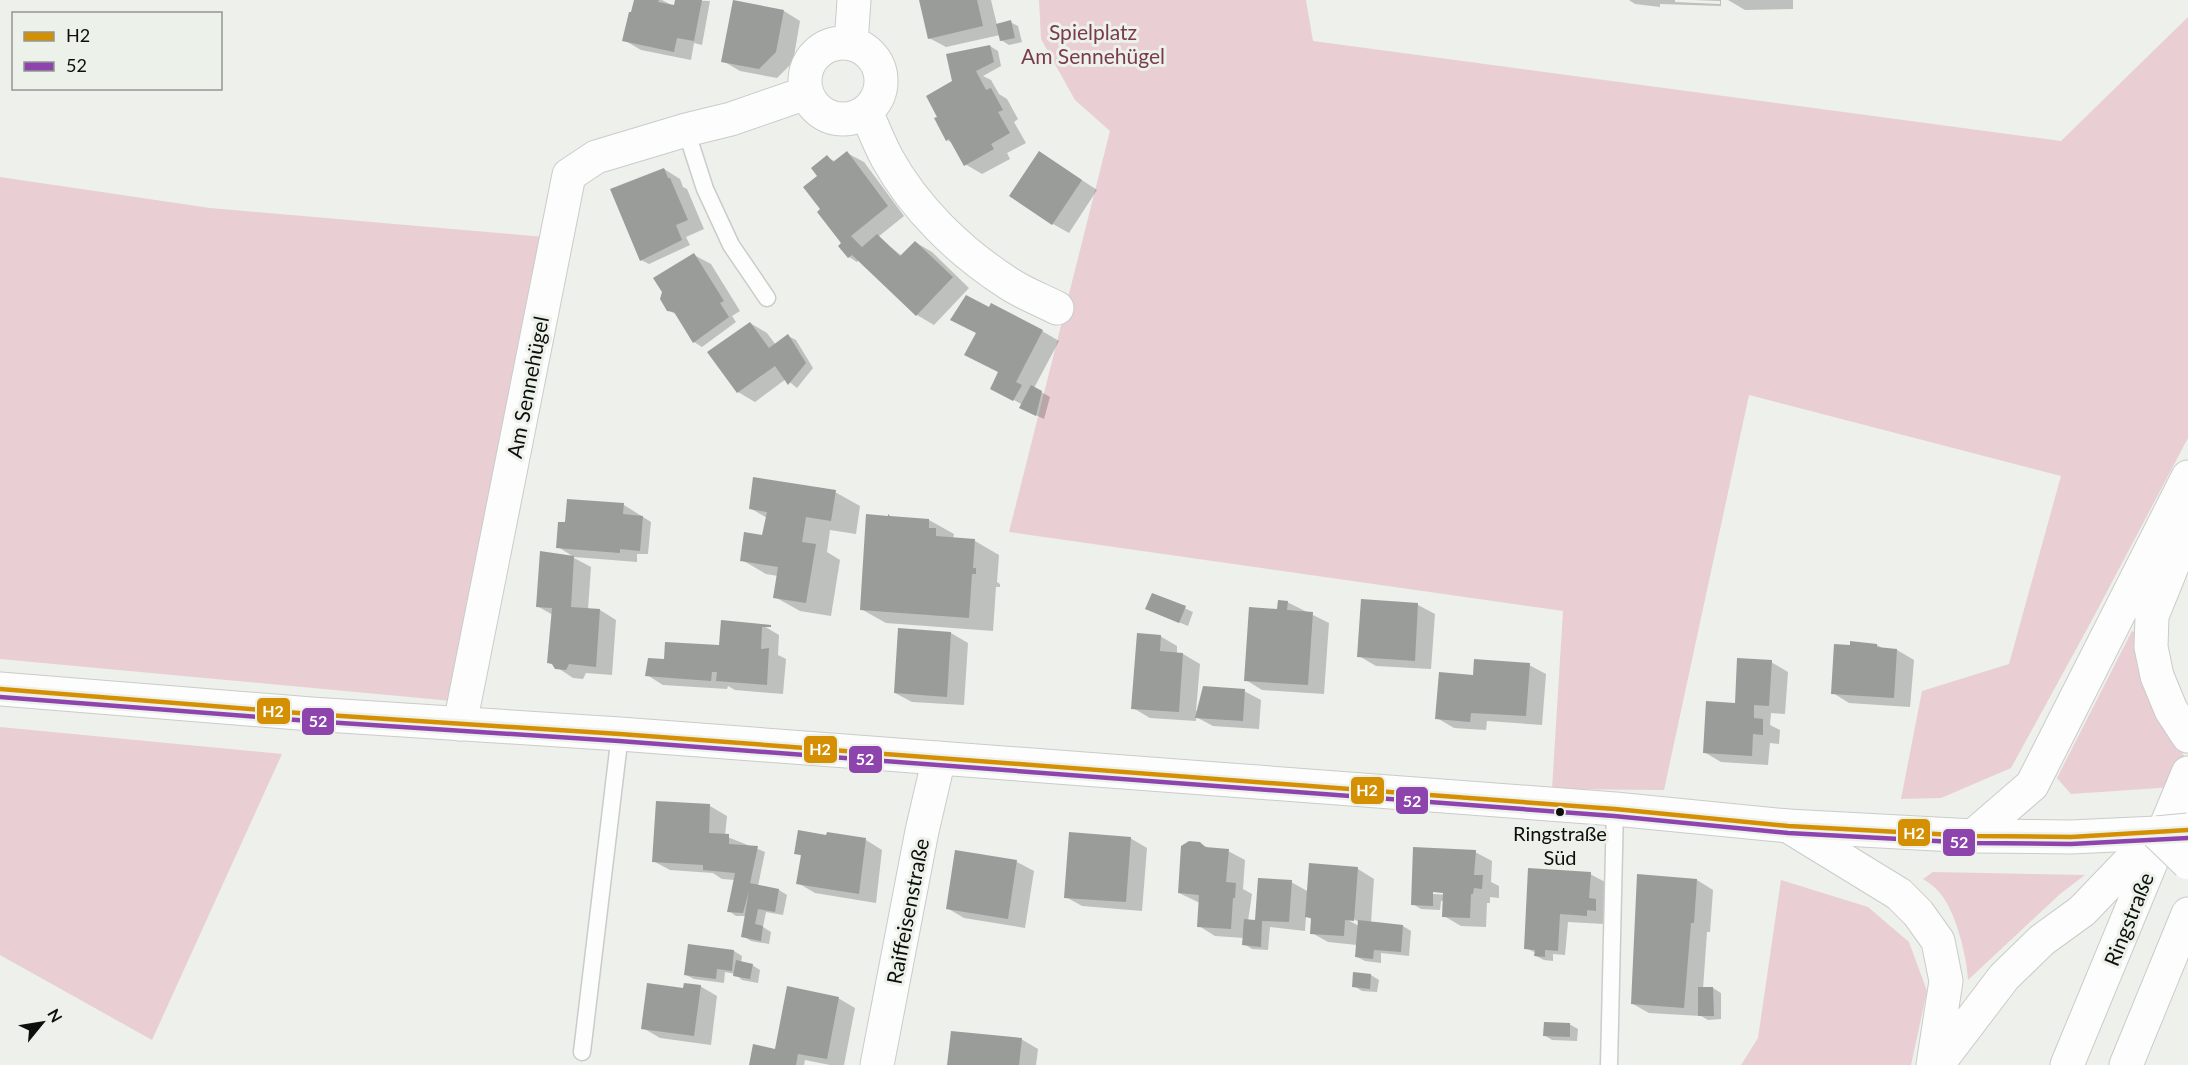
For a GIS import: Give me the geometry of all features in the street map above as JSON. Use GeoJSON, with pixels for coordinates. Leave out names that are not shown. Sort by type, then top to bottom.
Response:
{"type":"FeatureCollection","features":[{"type":"Feature","properties":{"kind":"main road"},"geometry":{"type":"LineString","coordinates":[[851,44],[854,0]]}},
{"type":"Feature","properties":{"kind":"main road"},"geometry":{"type":"LineString","coordinates":[[831,44],[851,44],[867,51],[878,65],[881,82],[877,98],[866,112],[850,119],[831,118],[816,108],[806,93],[806,73],[814,55],[831,44]]}},
{"type":"Feature","properties":{"kind":"main road","name":"Am Sennehügel"},"geometry":{"type":"LineString","coordinates":[[460,724],[569,175],[596,157],[731,119],[806,93]]}},
{"type":"Feature","properties":{"kind":"main road"},"geometry":{"type":"LineString","coordinates":[[866,112],[887,158],[911,194],[941,228],[982,265],[1010,284],[1057,308]]}},
{"type":"Feature","properties":{"kind":"main road"},"geometry":{"type":"LineString","coordinates":[[1973,836],[2032,785],[2188,477]]}},
{"type":"Feature","properties":{"kind":"main road"},"geometry":{"type":"LineString","coordinates":[[2180,723],[2157,676],[2151,647],[2152,616],[2188,527]]}},
{"type":"Feature","properties":{"kind":"main road"},"geometry":{"type":"LineString","coordinates":[[0,689],[1615,809],[1788,826],[1973,836],[2071,837],[2172,831]]}},
{"type":"Feature","properties":{"kind":"main road","name":"Raiffeisenstraße"},"geometry":{"type":"LineString","coordinates":[[877,1065],[920,842],[939,758]]}},
{"type":"Feature","properties":{"kind":"main road","name":"Ringstraße"},"geometry":{"type":"LineString","coordinates":[[2067,1065],[2188,773]]}},
{"type":"Feature","properties":{"kind":"main road"},"geometry":{"type":"LineString","coordinates":[[1788,826],[1899,894],[1918,913],[1938,941],[1946,981],[1935,1065]]}},
{"type":"Feature","properties":{"kind":"main road"},"geometry":{"type":"LineString","coordinates":[[1935,1065],[2004,977],[2042,940],[2082,910],[2172,831]]}},
{"type":"Feature","properties":{"kind":"main road"},"geometry":{"type":"LineString","coordinates":[[2172,831],[2188,863]]}},
{"type":"Feature","properties":{"kind":"main road"},"geometry":{"type":"LineString","coordinates":[[2126,1065],[2188,914]]}},
{"type":"Feature","properties":{"kind":"lane"},"geometry":{"type":"LineString","coordinates":[[686,130],[705,189],[731,245],[767,298]]}},
{"type":"Feature","properties":{"kind":"lane"},"geometry":{"type":"LineString","coordinates":[[582,1052],[620,734]]}},
{"type":"Feature","properties":{"kind":"lane"},"geometry":{"type":"LineString","coordinates":[[1609,1065],[1615,809]]}},
{"type":"Feature","properties":{"kind":"green space","name":"Spielplatz Am Sennehügel"},"geometry":{"type":"Polygon","coordinates":[[[1039,0],[1306,0],[1313,41],[2061,141],[2188,17],[2188,438],[2011,768],[1941,798],[1901,799],[1922,691],[2009,664],[2061,476],[1749,395],[1664,790],[1552,789],[1563,611],[1009,532],[1110,131],[1075,100],[1041,39],[1039,0]]]}},
{"type":"Feature","properties":{"kind":"green space"},"geometry":{"type":"Polygon","coordinates":[[[0,177],[210,208],[544,237],[452,701],[0,659],[0,177]]]}},
{"type":"Feature","properties":{"kind":"green space"},"geometry":{"type":"Polygon","coordinates":[[[2132,631],[2138,633],[2164,727],[2188,761],[2188,786],[2071,794],[2057,778],[2132,631]]]}},
{"type":"Feature","properties":{"kind":"green space"},"geometry":{"type":"Polygon","coordinates":[[[0,727],[282,754],[152,1040],[0,955],[0,727]]]}},
{"type":"Feature","properties":{"kind":"green space"},"geometry":{"type":"Polygon","coordinates":[[[1933,872],[2085,875],[2060,894],[1968,980],[1963,946],[1955,920],[1944,899],[1931,884],[1923,879],[1933,872]]]}},
{"type":"Feature","properties":{"kind":"green space"},"geometry":{"type":"Polygon","coordinates":[[[1781,880],[1868,907],[1909,942],[1927,991],[1911,1065],[1741,1065],[1758,1038],[1781,880]]]}},
{"type":"Feature","properties":{"kind":"building"},"geometry":{"type":"Polygon","coordinates":[[[634,0],[659,0],[658,2],[674,5],[675,0],[702,0],[694,41],[677,38],[674,52],[622,41],[634,0]]]}},
{"type":"Feature","properties":{"kind":"building"},"geometry":{"type":"Polygon","coordinates":[[[733,0],[784,10],[776,52],[759,69],[721,62],[733,0]]]}},
{"type":"Feature","properties":{"kind":"building"},"geometry":{"type":"Polygon","coordinates":[[[919,0],[977,0],[983,26],[928,39],[919,0]]]}},
{"type":"Feature","properties":{"kind":"building"},"geometry":{"type":"Polygon","coordinates":[[[1011,20],[1015,38],[1000,41],[996,24],[1011,20]]]}},
{"type":"Feature","properties":{"kind":"building"},"geometry":{"type":"Polygon","coordinates":[[[990,45],[994,62],[976,71],[986,90],[991,88],[1003,110],[998,112],[1010,133],[991,144],[994,149],[964,166],[949,139],[946,141],[926,96],[952,81],[946,54],[990,45]]]}},
{"type":"Feature","properties":{"kind":"building"},"geometry":{"type":"Polygon","coordinates":[[[847,151],[888,206],[851,236],[862,247],[877,234],[900,256],[915,241],[953,277],[916,316],[852,255],[848,258],[838,246],[841,243],[817,212],[820,209],[803,187],[817,176],[811,168],[827,155],[833,162],[847,151]]]}},
{"type":"Feature","properties":{"kind":"building"},"geometry":{"type":"Polygon","coordinates":[[[1039,151],[1082,180],[1052,225],[1009,196],[1039,151]]]}},
{"type":"Feature","properties":{"kind":"building"},"geometry":{"type":"Polygon","coordinates":[[[664,168],[688,220],[676,225],[682,240],[640,261],[610,189],[664,168]]]}},
{"type":"Feature","properties":{"kind":"building"},"geometry":{"type":"Polygon","coordinates":[[[694,253],[724,301],[720,303],[729,317],[693,343],[674,312],[667,311],[660,299],[662,292],[653,278],[694,253]]]}},
{"type":"Feature","properties":{"kind":"building"},"geometry":{"type":"Polygon","coordinates":[[[966,295],[989,307],[991,303],[1043,330],[1016,382],[1022,385],[1013,401],[990,389],[998,372],[964,355],[976,333],[950,320],[966,295]]]}},
{"type":"Feature","properties":{"kind":"building"},"geometry":{"type":"Polygon","coordinates":[[[750,322],[769,348],[788,334],[806,363],[788,385],[775,366],[737,393],[707,352],[750,322]]]}},
{"type":"Feature","properties":{"kind":"building"},"geometry":{"type":"Polygon","coordinates":[[[1031,385],[1042,391],[1036,416],[1019,408],[1031,385]]]}},
{"type":"Feature","properties":{"kind":"building"},"geometry":{"type":"Polygon","coordinates":[[[753,477],[836,490],[831,521],[806,517],[802,542],[816,544],[806,603],[773,598],[778,567],[740,561],[744,532],[762,535],[767,512],[749,509],[753,477]]]}},
{"type":"Feature","properties":{"kind":"building"},"geometry":{"type":"Polygon","coordinates":[[[567,499],[624,503],[623,514],[643,516],[640,551],[620,549],[620,553],[556,548],[558,522],[565,522],[567,499]]]}},
{"type":"Feature","properties":{"kind":"building"},"geometry":{"type":"Polygon","coordinates":[[[866,514],[929,519],[929,528],[936,528],[936,536],[975,539],[973,568],[976,568],[976,574],[972,574],[969,618],[860,610],[866,514]]]}},
{"type":"Feature","properties":{"kind":"building"},"geometry":{"type":"Polygon","coordinates":[[[540,551],[574,556],[571,607],[600,609],[596,667],[569,664],[566,670],[555,669],[552,664],[547,663],[552,608],[536,607],[540,551]]]}},
{"type":"Feature","properties":{"kind":"building"},"geometry":{"type":"Polygon","coordinates":[[[1152,593],[1186,606],[1179,623],[1145,609],[1152,593]]]}},
{"type":"Feature","properties":{"kind":"building"},"geometry":{"type":"Polygon","coordinates":[[[1361,599],[1418,603],[1415,661],[1357,657],[1361,599]]]}},
{"type":"Feature","properties":{"kind":"building"},"geometry":{"type":"Polygon","coordinates":[[[1278,600],[1288,601],[1287,610],[1313,612],[1308,685],[1244,681],[1249,607],[1277,609],[1278,600]]]}},
{"type":"Feature","properties":{"kind":"building"},"geometry":{"type":"Polygon","coordinates":[[[721,620],[771,625],[771,627],[762,627],[761,649],[769,648],[767,685],[716,681],[717,672],[712,672],[711,681],[645,676],[648,658],[664,659],[665,642],[719,645],[721,620]]]}},
{"type":"Feature","properties":{"kind":"building"},"geometry":{"type":"Polygon","coordinates":[[[898,628],[951,632],[947,697],[894,693],[898,628]]]}},
{"type":"Feature","properties":{"kind":"building"},"geometry":{"type":"Polygon","coordinates":[[[1137,633],[1161,635],[1160,651],[1183,653],[1179,712],[1131,709],[1137,633]]]}},
{"type":"Feature","properties":{"kind":"building"},"geometry":{"type":"Polygon","coordinates":[[[1850,641],[1897,649],[1894,698],[1831,694],[1834,644],[1850,645],[1850,641]]]}},
{"type":"Feature","properties":{"kind":"building"},"geometry":{"type":"Polygon","coordinates":[[[1737,658],[1772,660],[1769,706],[1754,705],[1754,718],[1763,719],[1763,735],[1753,734],[1752,756],[1703,753],[1706,701],[1735,703],[1737,658]]]}},
{"type":"Feature","properties":{"kind":"building"},"geometry":{"type":"Polygon","coordinates":[[[1474,659],[1530,663],[1526,716],[1471,713],[1470,722],[1435,719],[1439,672],[1473,675],[1474,659]]]}},
{"type":"Feature","properties":{"kind":"building"},"geometry":{"type":"Polygon","coordinates":[[[1203,686],[1245,689],[1243,721],[1195,718],[1203,686]]]}},
{"type":"Feature","properties":{"kind":"building"},"geometry":{"type":"Polygon","coordinates":[[[656,801],[710,804],[709,833],[729,834],[729,844],[758,846],[750,883],[779,889],[775,912],[758,909],[755,924],[763,926],[761,941],[741,937],[749,891],[743,913],[727,912],[735,873],[703,870],[703,865],[652,862],[656,801]]]}},
{"type":"Feature","properties":{"kind":"building"},"geometry":{"type":"Polygon","coordinates":[[[798,830],[866,838],[859,894],[796,884],[801,855],[794,854],[798,830]]]}},
{"type":"Feature","properties":{"kind":"building"},"geometry":{"type":"Polygon","coordinates":[[[1069,832],[1131,837],[1126,902],[1064,898],[1069,832]]]}},
{"type":"Feature","properties":{"kind":"building"},"geometry":{"type":"Polygon","coordinates":[[[1189,841],[1200,842],[1205,847],[1229,849],[1226,882],[1236,883],[1231,929],[1197,927],[1199,895],[1178,893],[1181,846],[1189,841]]]}},
{"type":"Feature","properties":{"kind":"building"},"geometry":{"type":"Polygon","coordinates":[[[1413,847],[1476,850],[1474,875],[1483,875],[1482,889],[1474,888],[1471,894],[1470,918],[1442,917],[1443,893],[1433,892],[1433,906],[1411,905],[1413,847]]]}},
{"type":"Feature","properties":{"kind":"building"},"geometry":{"type":"Polygon","coordinates":[[[955,850],[1017,860],[1008,919],[946,909],[955,850]]]}},
{"type":"Feature","properties":{"kind":"building"},"geometry":{"type":"Polygon","coordinates":[[[1309,863],[1358,867],[1354,921],[1345,920],[1344,936],[1310,934],[1311,918],[1305,917],[1309,863]]]}},
{"type":"Feature","properties":{"kind":"building"},"geometry":{"type":"Polygon","coordinates":[[[1528,868],[1591,872],[1589,898],[1596,899],[1596,911],[1587,910],[1587,916],[1560,914],[1558,951],[1545,950],[1545,957],[1534,956],[1535,950],[1524,949],[1528,868]]]}},
{"type":"Feature","properties":{"kind":"building"},"geometry":{"type":"Polygon","coordinates":[[[1637,874],[1697,879],[1684,1008],[1631,1004],[1637,874]]]}},
{"type":"Feature","properties":{"kind":"building"},"geometry":{"type":"Polygon","coordinates":[[[1258,878],[1292,880],[1289,922],[1262,921],[1261,947],[1242,945],[1244,919],[1255,920],[1258,878]]]}},
{"type":"Feature","properties":{"kind":"building"},"geometry":{"type":"Polygon","coordinates":[[[1358,920],[1403,925],[1401,952],[1374,950],[1373,959],[1355,957],[1358,920]]]}},
{"type":"Feature","properties":{"kind":"building"},"geometry":{"type":"Polygon","coordinates":[[[688,944],[734,950],[732,971],[717,969],[716,979],[684,975],[688,944]]]}},
{"type":"Feature","properties":{"kind":"building"},"geometry":{"type":"Polygon","coordinates":[[[736,960],[753,964],[750,979],[733,976],[736,960]]]}},
{"type":"Feature","properties":{"kind":"building"},"geometry":{"type":"Polygon","coordinates":[[[1353,972],[1371,974],[1370,989],[1352,987],[1353,972]]]}},
{"type":"Feature","properties":{"kind":"building"},"geometry":{"type":"Polygon","coordinates":[[[647,983],[683,988],[684,983],[701,985],[694,1036],[641,1029],[647,983]]]}},
{"type":"Feature","properties":{"kind":"building"},"geometry":{"type":"Polygon","coordinates":[[[787,986],[839,997],[827,1059],[798,1054],[796,1065],[749,1065],[753,1044],[775,1049],[787,986]]]}},
{"type":"Feature","properties":{"kind":"building"},"geometry":{"type":"Polygon","coordinates":[[[1698,987],[1713,987],[1714,1016],[1698,1016],[1698,987]]]}},
{"type":"Feature","properties":{"kind":"building"},"geometry":{"type":"Polygon","coordinates":[[[1544,1022],[1570,1023],[1570,1037],[1543,1036],[1544,1022]]]}},
{"type":"Feature","properties":{"kind":"building"},"geometry":{"type":"Polygon","coordinates":[[[951,1031],[1022,1038],[1019,1065],[947,1065],[951,1031]]]}},
{"type":"Feature","properties":{"kind":"transit line","name":"H2"},"geometry":{"type":"LineString","coordinates":[[0,689],[311,714],[620,734],[1615,809],[1788,826],[1973,836],[2071,837],[2188,830]]}},
{"type":"Feature","properties":{"kind":"transit line","name":"52"},"geometry":{"type":"LineString","coordinates":[[0,697],[1614,816],[1788,833],[1973,843],[2071,844],[2188,838]]}},
{"type":"Feature","properties":{"kind":"place","name":"Ringstraße Süd"},"geometry":{"type":"Point","coordinates":[1560,812]}}]}
